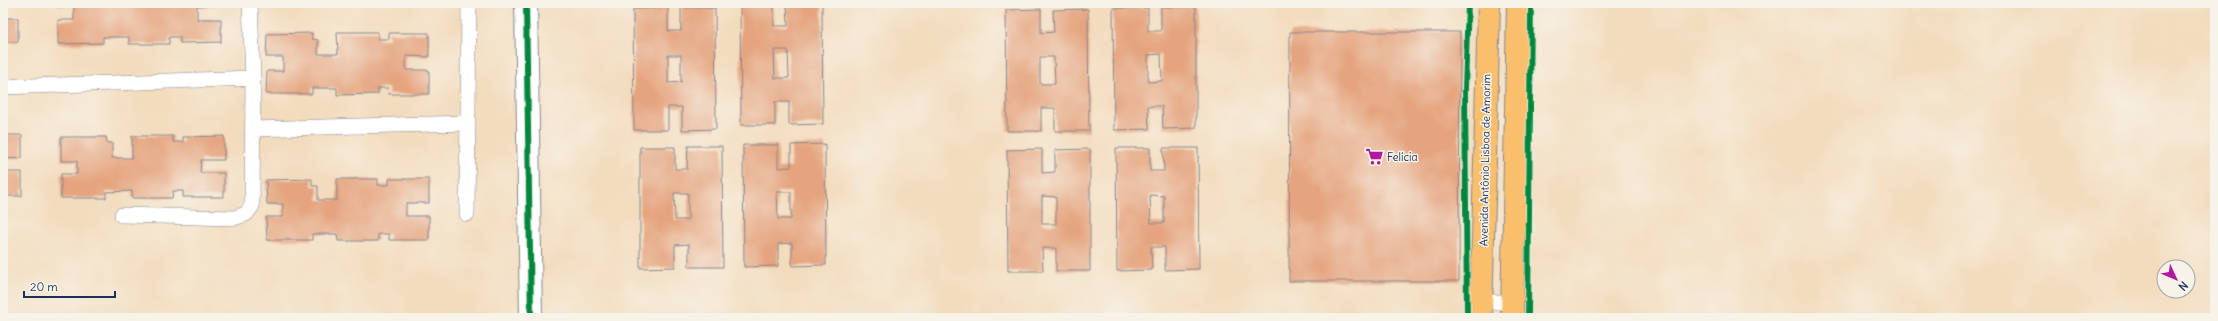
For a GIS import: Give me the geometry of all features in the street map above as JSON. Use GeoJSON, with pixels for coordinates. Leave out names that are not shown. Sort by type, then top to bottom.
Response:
{"type":"FeatureCollection","features":[{"type":"Feature","properties":{"kind":"main road","name":"Avenida Antônio Lisboa de Amorim"},"geometry":{"type":"LineString","coordinates":[[1482,310],[1489,3]]}},
{"type":"Feature","properties":{"kind":"main road"},"geometry":{"type":"LineString","coordinates":[[1512,310],[1518,3]]}},
{"type":"Feature","properties":{"kind":"street"},"geometry":{"type":"LineString","coordinates":[[526,3],[531,318]]}},
{"type":"Feature","properties":{"kind":"lane"},"geometry":{"type":"LineString","coordinates":[[122,215],[234,218],[246,214],[252,206],[253,78],[250,3]]}},
{"type":"Feature","properties":{"kind":"lane"},"geometry":{"type":"LineString","coordinates":[[467,214],[469,3]]}},
{"type":"Feature","properties":{"kind":"lane"},"geometry":{"type":"LineString","coordinates":[[3,87],[253,78]]}},
{"type":"Feature","properties":{"kind":"lane"},"geometry":{"type":"LineString","coordinates":[[252,129],[467,123]]}},
{"type":"Feature","properties":{"kind":"lane"},"geometry":{"type":"LineString","coordinates":[[1482,310],[1512,310]]}},
{"type":"Feature","properties":{"kind":"building"},"geometry":{"type":"Polygon","coordinates":[[[58,3],[221,3],[221,5],[197,6],[197,19],[221,19],[221,42],[180,43],[180,37],[169,37],[169,44],[129,44],[129,37],[103,37],[103,43],[58,44],[58,20],[74,20],[74,6],[58,6],[58,3]]]}},
{"type":"Feature","properties":{"kind":"building"},"geometry":{"type":"Polygon","coordinates":[[[787,3],[822,3],[823,124],[789,125],[789,102],[775,102],[775,125],[741,125],[740,4],[774,4],[774,26],[788,26],[787,3]],[[774,50],[775,78],[789,78],[788,50],[774,50]]]}},
{"type":"Feature","properties":{"kind":"building"},"geometry":{"type":"Polygon","coordinates":[[[1161,7],[1196,7],[1196,128],[1163,129],[1162,106],[1148,106],[1149,129],[1114,130],[1113,8],[1148,8],[1148,31],[1161,31],[1161,7]],[[1161,54],[1148,55],[1148,82],[1162,81],[1161,54]]]}},
{"type":"Feature","properties":{"kind":"building"},"geometry":{"type":"Polygon","coordinates":[[[668,8],[668,31],[681,31],[681,8],[715,8],[716,129],[682,130],[682,107],[668,107],[668,130],[634,130],[633,9],[668,8]],[[668,55],[668,83],[681,82],[681,55],[668,55]]]}},
{"type":"Feature","properties":{"kind":"building"},"geometry":{"type":"Polygon","coordinates":[[[1041,9],[1041,33],[1054,32],[1053,10],[1088,9],[1089,131],[1055,131],[1055,108],[1041,108],[1041,131],[1007,131],[1006,10],[1041,9]],[[1040,57],[1040,84],[1055,84],[1054,57],[1040,57]]]}},
{"type":"Feature","properties":{"kind":"building"},"geometry":{"type":"Polygon","coordinates":[[[3,18],[18,18],[18,42],[3,42],[3,18]]]}},
{"type":"Feature","properties":{"kind":"building"},"geometry":{"type":"Polygon","coordinates":[[[337,32],[378,32],[378,39],[389,39],[389,33],[429,33],[429,57],[406,56],[406,70],[429,70],[429,94],[389,94],[388,88],[378,88],[378,94],[337,95],[337,88],[312,88],[312,94],[266,94],[267,71],[283,71],[283,57],[266,57],[267,34],[312,33],[312,39],[318,40],[318,54],[338,54],[337,32]]]}},
{"type":"Feature","properties":{"kind":"building","name":"Felícia"},"geometry":{"type":"Polygon","coordinates":[[[1290,32],[1460,32],[1459,281],[1289,281],[1290,32]]]}},
{"type":"Feature","properties":{"kind":"building"},"geometry":{"type":"Polygon","coordinates":[[[3,135],[22,135],[22,158],[3,159],[3,135]]]}},
{"type":"Feature","properties":{"kind":"building"},"geometry":{"type":"Polygon","coordinates":[[[132,136],[173,136],[173,142],[183,142],[183,137],[224,136],[224,160],[201,160],[200,173],[224,173],[224,197],[183,197],[183,191],[173,191],[172,198],[132,198],[132,191],[106,192],[106,198],[61,198],[61,174],[77,174],[77,161],[61,161],[61,137],[106,137],[107,143],[112,143],[112,158],[132,158],[132,136]]]}},
{"type":"Feature","properties":{"kind":"building"},"geometry":{"type":"Polygon","coordinates":[[[825,144],[826,265],[792,266],[792,243],[778,244],[778,266],[744,267],[743,145],[778,145],[778,168],[791,167],[791,145],[825,144]],[[777,192],[778,219],[791,219],[791,192],[777,192]]]}},
{"type":"Feature","properties":{"kind":"building"},"geometry":{"type":"Polygon","coordinates":[[[688,146],[722,146],[723,267],[689,267],[689,244],[675,245],[675,267],[640,268],[640,147],[675,147],[675,169],[687,169],[688,146]],[[674,193],[675,220],[688,220],[688,193],[674,193]]]}},
{"type":"Feature","properties":{"kind":"building"},"geometry":{"type":"Polygon","coordinates":[[[1116,148],[1150,148],[1150,171],[1164,171],[1163,148],[1198,148],[1199,269],[1165,270],[1165,247],[1151,247],[1152,270],[1117,271],[1116,148]],[[1150,195],[1151,223],[1164,223],[1164,196],[1150,195]]]}},
{"type":"Feature","properties":{"kind":"building"},"geometry":{"type":"Polygon","coordinates":[[[1042,149],[1042,173],[1055,172],[1055,150],[1090,149],[1090,271],[1056,271],[1056,248],[1042,248],[1043,271],[1008,271],[1007,150],[1042,149]],[[1042,196],[1042,224],[1056,224],[1056,197],[1042,196]]]}},
{"type":"Feature","properties":{"kind":"building"},"geometry":{"type":"Polygon","coordinates":[[[3,172],[22,172],[22,196],[3,196],[3,172]]]}},
{"type":"Feature","properties":{"kind":"building"},"geometry":{"type":"Polygon","coordinates":[[[312,179],[312,186],[318,186],[318,200],[337,200],[337,179],[378,179],[378,185],[389,185],[389,179],[429,179],[429,203],[406,203],[406,216],[429,216],[429,240],[389,240],[389,234],[378,234],[378,241],[338,241],[337,234],[312,234],[312,240],[267,240],[266,217],[283,217],[283,204],[267,204],[266,180],[312,179]]]}},
{"type":"Feature","properties":{"kind":"cycle path"},"geometry":{"type":"LineString","coordinates":[[526,3],[531,318]]}},
{"type":"Feature","properties":{"kind":"cycle path"},"geometry":{"type":"LineString","coordinates":[[1467,318],[1465,88],[1468,3]]}},
{"type":"Feature","properties":{"kind":"cycle path"},"geometry":{"type":"LineString","coordinates":[[1528,318],[1531,3]]}},
{"type":"Feature","properties":{"kind":"place","name":"Felícia"},"geometry":{"type":"Point","coordinates":[1374,157]}}]}
